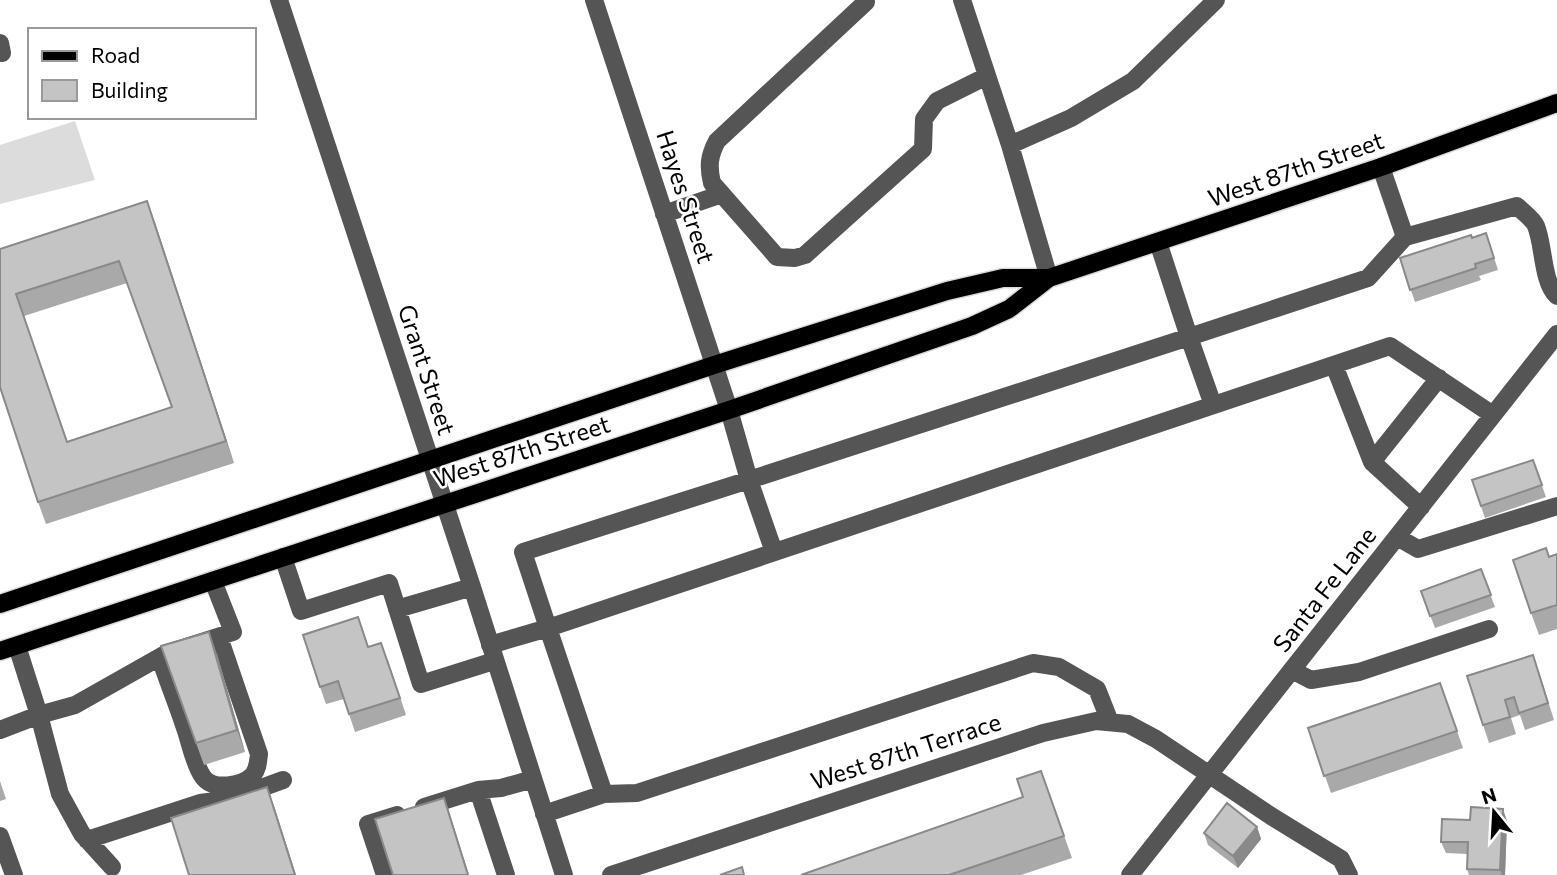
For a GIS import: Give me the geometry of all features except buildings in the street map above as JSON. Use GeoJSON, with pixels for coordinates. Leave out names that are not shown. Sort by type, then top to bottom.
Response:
{"type":"FeatureCollection","features":[{"type":"Feature","properties":{"kind":"main road","name":"West 87th Street"},"geometry":{"type":"LineString","coordinates":[[1,599],[947,290],[1003,278],[1049,278],[1381,167],[1557,103]]}},
{"type":"Feature","properties":{"kind":"main road","name":"West 87th Street"},"geometry":{"type":"LineString","coordinates":[[8,649],[729,410],[972,326],[1009,309],[1049,278]]}},
{"type":"Feature","properties":{"kind":"street","name":"Grant Street"},"geometry":{"type":"LineString","coordinates":[[279,0],[564,875]]}},
{"type":"Feature","properties":{"kind":"street","name":"Hayes Street"},"geometry":{"type":"LineString","coordinates":[[594,0],[774,552]]}},
{"type":"Feature","properties":{"kind":"street"},"geometry":{"type":"LineString","coordinates":[[962,0],[1010,145],[1049,278]]}},
{"type":"Feature","properties":{"kind":"street"},"geometry":{"type":"LineString","coordinates":[[1010,145],[1071,118],[1133,81],[1216,0]]}},
{"type":"Feature","properties":{"kind":"street"},"geometry":{"type":"LineString","coordinates":[[866,2],[718,141],[711,152],[708,167],[712,183],[777,257],[795,258],[805,255],[923,149],[924,119],[937,101],[987,76]]}},
{"type":"Feature","properties":{"kind":"street"},"geometry":{"type":"LineString","coordinates":[[1381,167],[1405,237]]}},
{"type":"Feature","properties":{"kind":"street"},"geometry":{"type":"LineString","coordinates":[[664,214],[722,194]]}},
{"type":"Feature","properties":{"kind":"street"},"geometry":{"type":"LineString","coordinates":[[604,794],[523,552],[1368,278],[1405,237],[1517,206],[1536,224],[1547,274],[1553,293],[1557,296]]}},
{"type":"Feature","properties":{"kind":"street"},"geometry":{"type":"LineString","coordinates":[[1158,242],[1213,405]]}},
{"type":"Feature","properties":{"kind":"street","name":"Santa Fe Lane"},"geometry":{"type":"LineString","coordinates":[[1130,875],[1557,334]]}},
{"type":"Feature","properties":{"kind":"street"},"geometry":{"type":"LineString","coordinates":[[283,557],[301,611],[388,583],[421,684],[548,628],[1390,346],[1493,415]]}},
{"type":"Feature","properties":{"kind":"street"},"geometry":{"type":"LineString","coordinates":[[1334,365],[1372,462],[1421,507]]}},
{"type":"Feature","properties":{"kind":"street"},"geometry":{"type":"LineString","coordinates":[[1372,462],[1439,379]]}},
{"type":"Feature","properties":{"kind":"street"},"geometry":{"type":"LineString","coordinates":[[1397,537],[1418,549],[1557,506]]}},
{"type":"Feature","properties":{"kind":"street"},"geometry":{"type":"LineString","coordinates":[[0,730],[75,705],[167,653],[233,632],[213,581]]}},
{"type":"Feature","properties":{"kind":"street"},"geometry":{"type":"LineString","coordinates":[[397,610],[472,587]]}},
{"type":"Feature","properties":{"kind":"street"},"geometry":{"type":"LineString","coordinates":[[1292,670],[1311,680],[1359,672],[1489,629]]}},
{"type":"Feature","properties":{"kind":"street"},"geometry":{"type":"LineString","coordinates":[[160,658],[195,762],[204,779],[213,785],[226,785],[242,780],[252,776],[258,767],[259,754],[219,637]]}},
{"type":"Feature","properties":{"kind":"street"},"geometry":{"type":"LineString","coordinates":[[8,649],[39,715],[60,794],[87,840],[111,867]]}},
{"type":"Feature","properties":{"kind":"street"},"geometry":{"type":"LineString","coordinates":[[544,814],[604,794],[637,793],[1033,663],[1059,667],[1097,689],[1110,722]]}},
{"type":"Feature","properties":{"kind":"street","name":"West 87th Terrace"},"geometry":{"type":"LineString","coordinates":[[611,875],[634,872],[1043,733],[1096,721],[1128,724],[1156,739],[1271,817],[1340,859],[1349,875]]}},
{"type":"Feature","properties":{"kind":"street"},"geometry":{"type":"LineString","coordinates":[[384,875],[368,824],[478,790],[501,788],[533,779]]}},
{"type":"Feature","properties":{"kind":"street"},"geometry":{"type":"LineString","coordinates":[[87,840],[200,803],[231,799],[283,780]]}},
{"type":"Feature","properties":{"kind":"street"},"geometry":{"type":"LineString","coordinates":[[478,790],[506,875]]}},
{"type":"Feature","properties":{"kind":"street"},"geometry":{"type":"LineString","coordinates":[[0,836],[14,875]]}},
{"type":"Feature","properties":{"kind":"shaded area"},"geometry":{"type":"Polygon","coordinates":[[[75,121],[95,180],[0,204],[0,145],[75,121]]]}}]}
